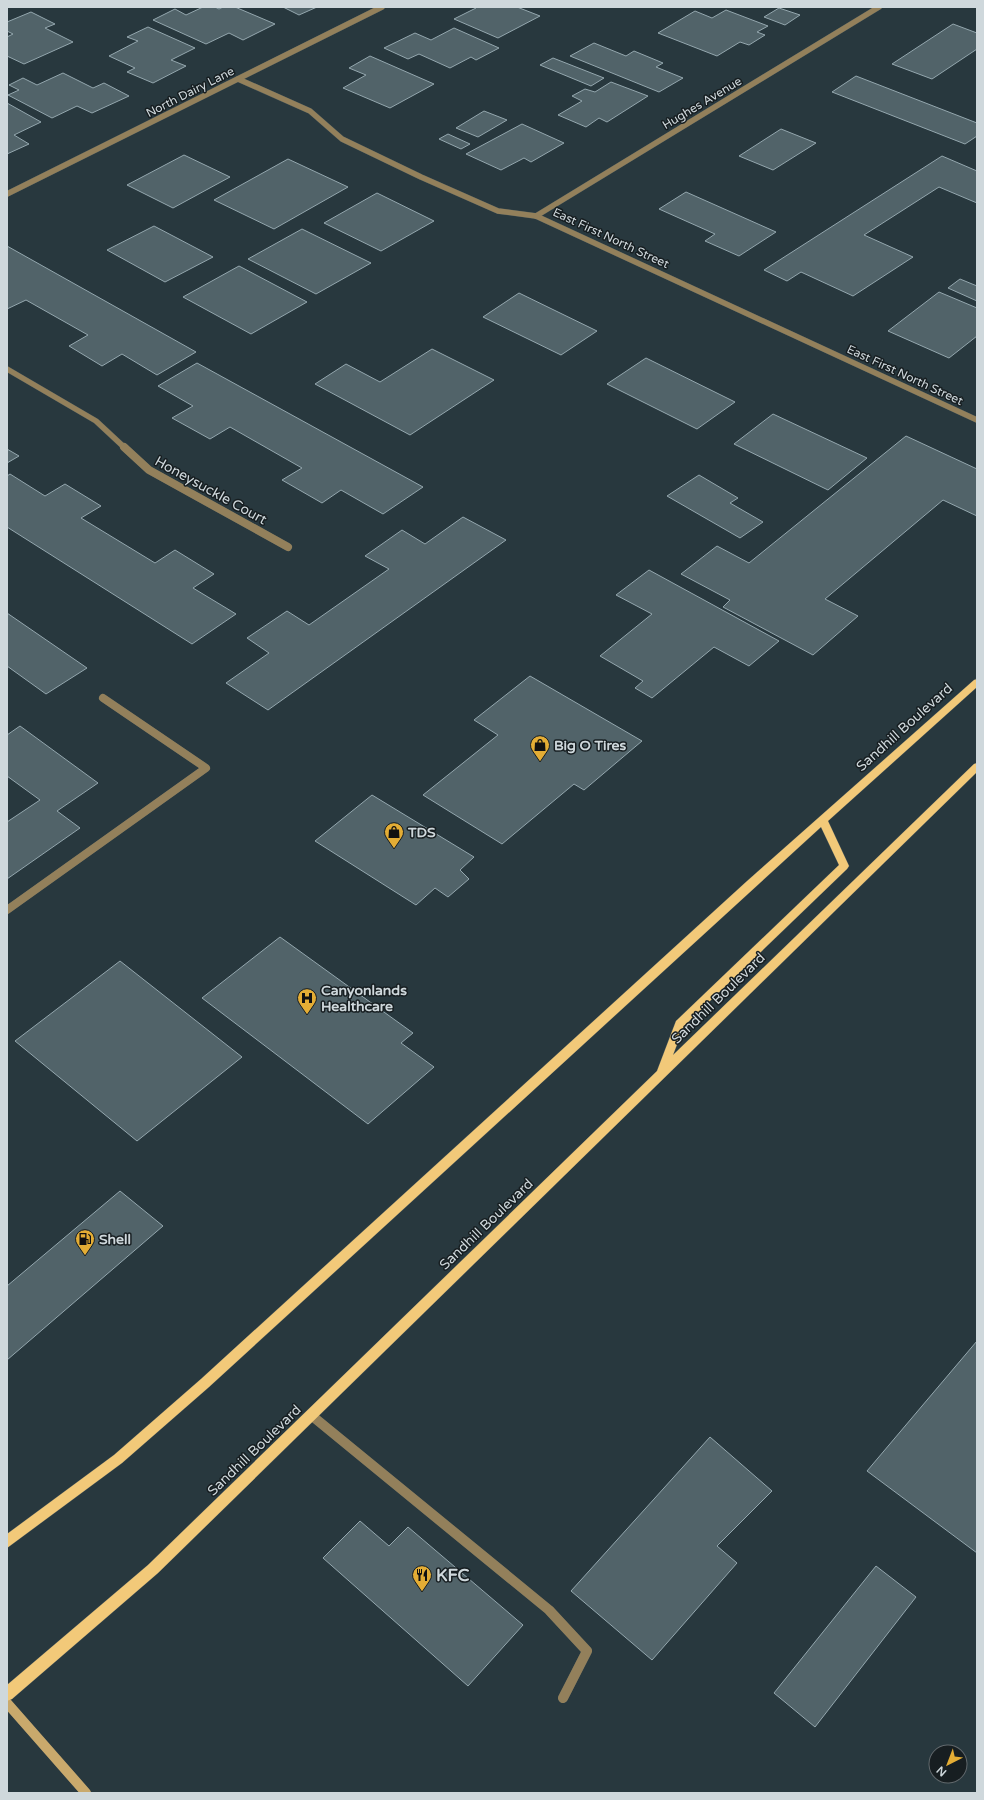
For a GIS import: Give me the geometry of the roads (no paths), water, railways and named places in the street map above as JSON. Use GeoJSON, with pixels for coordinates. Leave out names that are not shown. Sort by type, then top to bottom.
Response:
{"type":"FeatureCollection","features":[{"type":"Feature","properties":{"kind":"main road","name":"Sandhill Boulevard"},"geometry":{"type":"LineString","coordinates":[[7,1542],[118,1459],[204,1383],[750,885],[977,682]]}},
{"type":"Feature","properties":{"kind":"main road","name":"Sandhill Boulevard"},"geometry":{"type":"LineString","coordinates":[[7,1694],[153,1569],[977,766]]}},
{"type":"Feature","properties":{"kind":"main road"},"geometry":{"type":"LineString","coordinates":[[660,1075],[680,1024],[844,866],[823,821]]}},
{"type":"Feature","properties":{"kind":"street","name":"North Dairy Lane"},"geometry":{"type":"LineString","coordinates":[[7,194],[382,7]]}},
{"type":"Feature","properties":{"kind":"street","name":"Hughes Avenue"},"geometry":{"type":"LineString","coordinates":[[536,216],[879,7]]}},
{"type":"Feature","properties":{"kind":"street","name":"East First North Street"},"geometry":{"type":"LineString","coordinates":[[238,79],[310,111],[342,139],[421,177],[498,211],[536,216],[977,420]]}},
{"type":"Feature","properties":{"kind":"street","name":"Honeysuckle Court"},"geometry":{"type":"LineString","coordinates":[[7,369],[96,422],[149,470],[288,547]]}},
{"type":"Feature","properties":{"kind":"street"},"geometry":{"type":"LineString","coordinates":[[7,910],[206,768],[104,698]]}},
{"type":"Feature","properties":{"kind":"street"},"geometry":{"type":"LineString","coordinates":[[311,1415],[549,1610],[587,1651],[563,1698]]}},
{"type":"Feature","properties":{"kind":"street"},"geometry":{"type":"LineString","coordinates":[[7,1703],[86,1793]]}},
{"type":"Feature","properties":{"kind":"place","name":"Big O Tires"},"geometry":{"type":"Point","coordinates":[540,762]}},
{"type":"Feature","properties":{"kind":"place","name":"TDS"},"geometry":{"type":"Point","coordinates":[394,849]}},
{"type":"Feature","properties":{"kind":"place","name":"Canyonlands Healthcare"},"geometry":{"type":"Point","coordinates":[307,1015]}},
{"type":"Feature","properties":{"kind":"place","name":"Shell"},"geometry":{"type":"Point","coordinates":[85,1256]}},
{"type":"Feature","properties":{"kind":"place","name":"KFC"},"geometry":{"type":"Point","coordinates":[422,1592]}}]}
